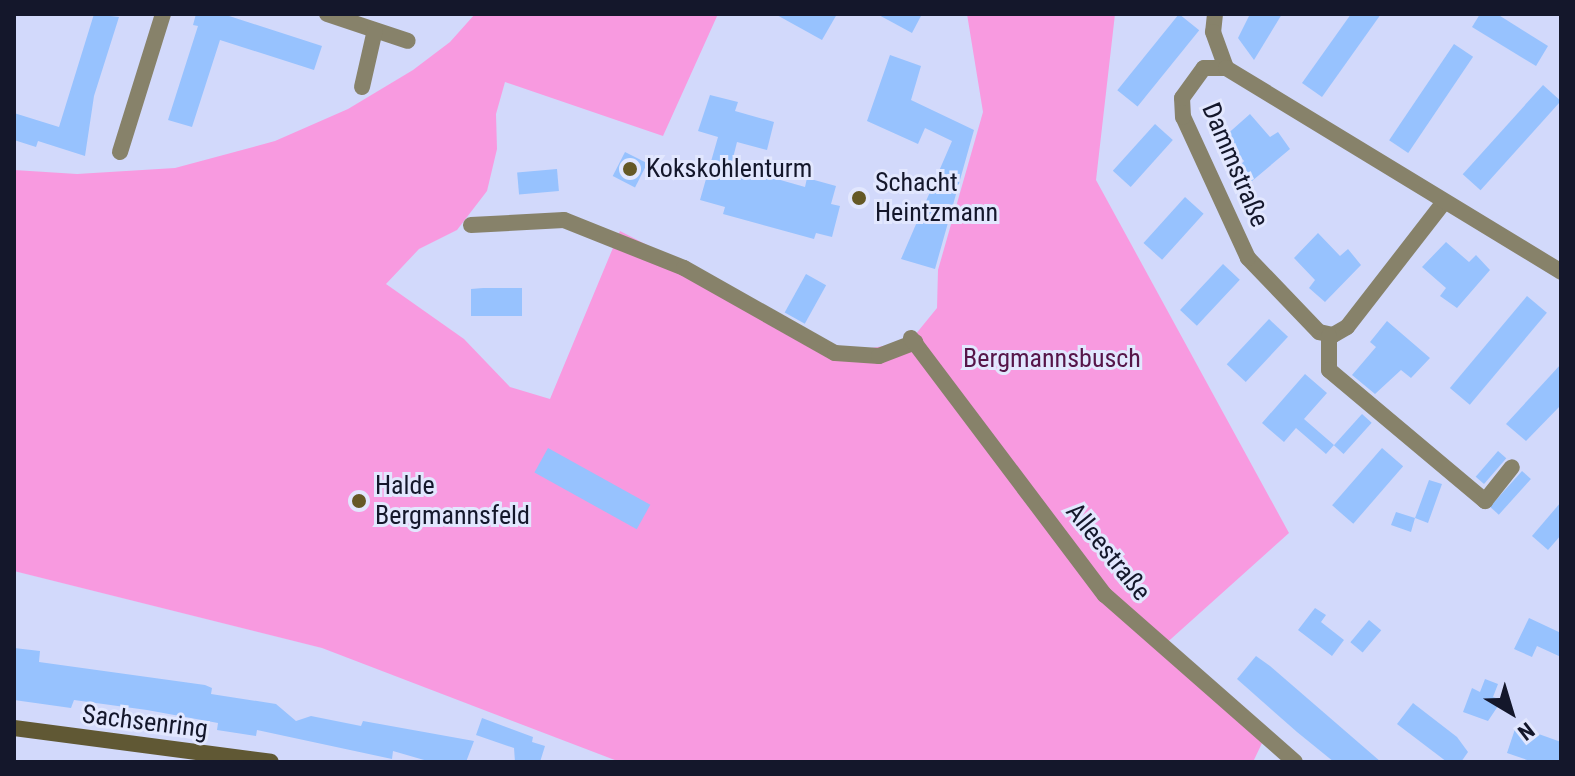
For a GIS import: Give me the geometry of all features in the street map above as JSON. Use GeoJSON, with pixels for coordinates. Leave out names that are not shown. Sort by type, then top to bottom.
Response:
{"type":"FeatureCollection","features":[{"type":"Feature","properties":{"kind":"street"},"geometry":{"type":"LineString","coordinates":[[120,152],[163,14]]}},
{"type":"Feature","properties":{"kind":"street"},"geometry":{"type":"LineString","coordinates":[[327,14],[408,41]]}},
{"type":"Feature","properties":{"kind":"street"},"geometry":{"type":"LineString","coordinates":[[1215,14],[1213,32],[1226,68]]}},
{"type":"Feature","properties":{"kind":"street"},"geometry":{"type":"LineString","coordinates":[[362,87],[375,30]]}},
{"type":"Feature","properties":{"kind":"street","name":"Dammstraße"},"geometry":{"type":"LineString","coordinates":[[1329,336],[1311,327],[1257,272],[1183,117],[1182,98],[1192,78],[1204,68],[1226,68],[1561,272]]}},
{"type":"Feature","properties":{"kind":"street"},"geometry":{"type":"LineString","coordinates":[[1444,202],[1347,327],[1329,336],[1329,370],[1485,501],[1512,467]]}},
{"type":"Feature","properties":{"kind":"street","name":"Alleestraße"},"geometry":{"type":"LineString","coordinates":[[471,225],[564,220],[684,268],[835,353],[879,356],[913,340],[1105,595],[1295,762]]}},
{"type":"Feature","properties":{"kind":"street","name":"Sachsenring"},"geometry":{"type":"LineString","coordinates":[[14,728],[271,762]]}},
{"type":"Feature","properties":{"kind":"green space","name":"Bergmannsbusch"},"geometry":{"type":"Polygon","coordinates":[[[475,14],[718,14],[663,136],[505,82],[496,114],[497,149],[487,191],[457,230],[419,249],[386,284],[464,339],[510,387],[550,399],[620,231],[759,303],[800,332],[853,351],[896,344],[915,335],[937,308],[938,270],[983,112],[967,14],[1115,14],[1096,180],[1289,533],[1162,647],[1263,741],[1253,762],[620,762],[322,648],[14,571],[14,170],[77,174],[175,168],[275,141],[348,109],[413,70],[450,42],[475,14]]]}},
{"type":"Feature","properties":{"kind":"building"},"geometry":{"type":"Polygon","coordinates":[[[94,14],[119,17],[94,96],[85,156],[38,141],[36,147],[14,140],[14,113],[59,127],[94,14]]]}},
{"type":"Feature","properties":{"kind":"building"},"geometry":{"type":"Polygon","coordinates":[[[196,14],[223,14],[322,46],[314,70],[220,40],[192,127],[168,120],[198,26],[193,25],[196,14]]]}},
{"type":"Feature","properties":{"kind":"building"},"geometry":{"type":"Polygon","coordinates":[[[775,14],[837,14],[822,40],[775,14]]]}},
{"type":"Feature","properties":{"kind":"building"},"geometry":{"type":"Polygon","coordinates":[[[877,14],[922,14],[912,33],[877,14]]]}},
{"type":"Feature","properties":{"kind":"building"},"geometry":{"type":"Polygon","coordinates":[[[1179,14],[1199,30],[1138,107],[1117,90],[1179,14]]]}},
{"type":"Feature","properties":{"kind":"building"},"geometry":{"type":"Polygon","coordinates":[[[1250,14],[1282,14],[1254,60],[1238,38],[1250,14]]]}},
{"type":"Feature","properties":{"kind":"building"},"geometry":{"type":"Polygon","coordinates":[[[1351,14],[1381,14],[1322,97],[1302,83],[1351,14]]]}},
{"type":"Feature","properties":{"kind":"building"},"geometry":{"type":"Polygon","coordinates":[[[1480,14],[1497,14],[1548,46],[1536,66],[1472,27],[1480,14]]]}},
{"type":"Feature","properties":{"kind":"building"},"geometry":{"type":"Polygon","coordinates":[[[1454,44],[1473,57],[1408,153],[1389,140],[1454,44]]]}},
{"type":"Feature","properties":{"kind":"building"},"geometry":{"type":"Polygon","coordinates":[[[890,55],[921,66],[911,100],[974,130],[935,269],[901,259],[952,141],[925,128],[918,144],[867,121],[890,55]]]}},
{"type":"Feature","properties":{"kind":"building"},"geometry":{"type":"Polygon","coordinates":[[[1543,85],[1561,101],[1481,190],[1463,174],[1543,85]]]}},
{"type":"Feature","properties":{"kind":"building"},"geometry":{"type":"Polygon","coordinates":[[[710,95],[738,102],[735,111],[774,122],[767,150],[737,142],[731,166],[805,187],[807,178],[836,186],[831,204],[840,206],[832,237],[816,233],[814,239],[723,214],[725,207],[700,200],[718,137],[698,131],[710,95]]]}},
{"type":"Feature","properties":{"kind":"building"},"geometry":{"type":"Polygon","coordinates":[[[1250,114],[1270,137],[1278,132],[1290,149],[1252,181],[1238,168],[1244,161],[1224,137],[1250,114]]]}},
{"type":"Feature","properties":{"kind":"building"},"geometry":{"type":"Polygon","coordinates":[[[1155,124],[1173,140],[1131,187],[1113,171],[1155,124]]]}},
{"type":"Feature","properties":{"kind":"building","name":"Kokskohlenturm"},"geometry":{"type":"Polygon","coordinates":[[[625,152],[647,163],[635,187],[613,176],[625,152]]]}},
{"type":"Feature","properties":{"kind":"building"},"geometry":{"type":"Polygon","coordinates":[[[557,169],[559,191],[519,194],[517,172],[557,169]]]}},
{"type":"Feature","properties":{"kind":"building"},"geometry":{"type":"Polygon","coordinates":[[[1185,197],[1204,214],[1162,260],[1144,243],[1185,197]]]}},
{"type":"Feature","properties":{"kind":"building"},"geometry":{"type":"Polygon","coordinates":[[[1318,233],[1340,256],[1348,249],[1361,265],[1325,302],[1309,288],[1315,280],[1294,258],[1318,233]]]}},
{"type":"Feature","properties":{"kind":"building"},"geometry":{"type":"Polygon","coordinates":[[[1446,242],[1469,262],[1476,255],[1490,270],[1457,308],[1440,296],[1446,288],[1422,267],[1446,242]]]}},
{"type":"Feature","properties":{"kind":"building"},"geometry":{"type":"Polygon","coordinates":[[[1223,264],[1240,280],[1197,326],[1180,310],[1223,264]]]}},
{"type":"Feature","properties":{"kind":"building"},"geometry":{"type":"Polygon","coordinates":[[[806,274],[826,285],[805,324],[785,312],[806,274]]]}},
{"type":"Feature","properties":{"kind":"building"},"geometry":{"type":"Polygon","coordinates":[[[522,288],[522,316],[471,316],[471,289],[522,288]]]}},
{"type":"Feature","properties":{"kind":"building"},"geometry":{"type":"Polygon","coordinates":[[[1527,296],[1547,313],[1470,405],[1450,388],[1527,296]]]}},
{"type":"Feature","properties":{"kind":"building"},"geometry":{"type":"Polygon","coordinates":[[[1269,319],[1288,337],[1246,382],[1227,364],[1269,319]]]}},
{"type":"Feature","properties":{"kind":"building"},"geometry":{"type":"Polygon","coordinates":[[[1387,321],[1430,358],[1411,378],[1401,370],[1375,394],[1352,375],[1376,347],[1370,342],[1387,321]]]}},
{"type":"Feature","properties":{"kind":"building"},"geometry":{"type":"Polygon","coordinates":[[[1561,364],[1561,405],[1526,441],[1506,424],[1561,364]]]}},
{"type":"Feature","properties":{"kind":"building"},"geometry":{"type":"Polygon","coordinates":[[[1305,374],[1327,393],[1304,419],[1334,445],[1326,454],[1296,428],[1284,442],[1262,423],[1305,374]]]}},
{"type":"Feature","properties":{"kind":"building"},"geometry":{"type":"Polygon","coordinates":[[[1362,414],[1372,423],[1344,454],[1334,445],[1362,414]]]}},
{"type":"Feature","properties":{"kind":"building"},"geometry":{"type":"Polygon","coordinates":[[[548,448],[650,505],[637,529],[534,472],[548,448]]]}},
{"type":"Feature","properties":{"kind":"building"},"geometry":{"type":"Polygon","coordinates":[[[1382,448],[1403,466],[1353,524],[1332,505],[1382,448]]]}},
{"type":"Feature","properties":{"kind":"building"},"geometry":{"type":"Polygon","coordinates":[[[1498,451],[1506,458],[1484,484],[1476,477],[1498,451]]]}},
{"type":"Feature","properties":{"kind":"building"},"geometry":{"type":"Polygon","coordinates":[[[1522,471],[1531,479],[1499,515],[1490,507],[1522,471]]]}},
{"type":"Feature","properties":{"kind":"building"},"geometry":{"type":"Polygon","coordinates":[[[1429,480],[1442,484],[1428,523],[1415,518],[1429,480]]]}},
{"type":"Feature","properties":{"kind":"building"},"geometry":{"type":"Polygon","coordinates":[[[1561,502],[1561,535],[1548,550],[1532,536],[1561,502]]]}},
{"type":"Feature","properties":{"kind":"building"},"geometry":{"type":"Polygon","coordinates":[[[1396,512],[1415,518],[1411,532],[1391,525],[1396,512]]]}},
{"type":"Feature","properties":{"kind":"building"},"geometry":{"type":"Polygon","coordinates":[[[1315,608],[1326,615],[1321,622],[1344,640],[1332,656],[1298,630],[1315,608]]]}},
{"type":"Feature","properties":{"kind":"building"},"geometry":{"type":"Polygon","coordinates":[[[1529,618],[1561,633],[1561,657],[1537,646],[1532,657],[1514,649],[1529,618]]]}},
{"type":"Feature","properties":{"kind":"building"},"geometry":{"type":"Polygon","coordinates":[[[1369,620],[1381,630],[1363,652],[1350,642],[1369,620]]]}},
{"type":"Feature","properties":{"kind":"building"},"geometry":{"type":"Polygon","coordinates":[[[14,648],[40,651],[39,662],[205,685],[212,688],[211,694],[276,704],[296,721],[311,716],[361,726],[363,721],[474,741],[466,762],[431,762],[393,751],[392,759],[257,730],[256,736],[217,730],[218,723],[147,710],[74,700],[71,708],[14,700],[14,648]]]}},
{"type":"Feature","properties":{"kind":"building"},"geometry":{"type":"Polygon","coordinates":[[[1256,656],[1381,762],[1334,762],[1297,732],[1237,679],[1256,656]]]}},
{"type":"Feature","properties":{"kind":"building"},"geometry":{"type":"Polygon","coordinates":[[[1485,679],[1498,684],[1493,697],[1502,700],[1488,721],[1463,712],[1472,688],[1480,692],[1485,679]]]}},
{"type":"Feature","properties":{"kind":"building"},"geometry":{"type":"Polygon","coordinates":[[[1413,703],[1457,737],[1468,752],[1461,762],[1447,762],[1397,724],[1413,703]]]}},
{"type":"Feature","properties":{"kind":"building"},"geometry":{"type":"Polygon","coordinates":[[[482,718],[533,737],[532,742],[545,746],[540,762],[515,762],[514,748],[476,735],[482,718]]]}},
{"type":"Feature","properties":{"kind":"building"},"geometry":{"type":"Polygon","coordinates":[[[1516,726],[1561,742],[1561,762],[1533,762],[1507,753],[1516,726]]]}},
{"type":"Feature","properties":{"kind":"place","name":"Kokskohlenturm"},"geometry":{"type":"Point","coordinates":[630,169]}},
{"type":"Feature","properties":{"kind":"place","name":"Schacht Heintzmann"},"geometry":{"type":"Point","coordinates":[859,198]}},
{"type":"Feature","properties":{"kind":"place","name":"Halde Bergmannsfeld"},"geometry":{"type":"Point","coordinates":[359,501]}}]}
